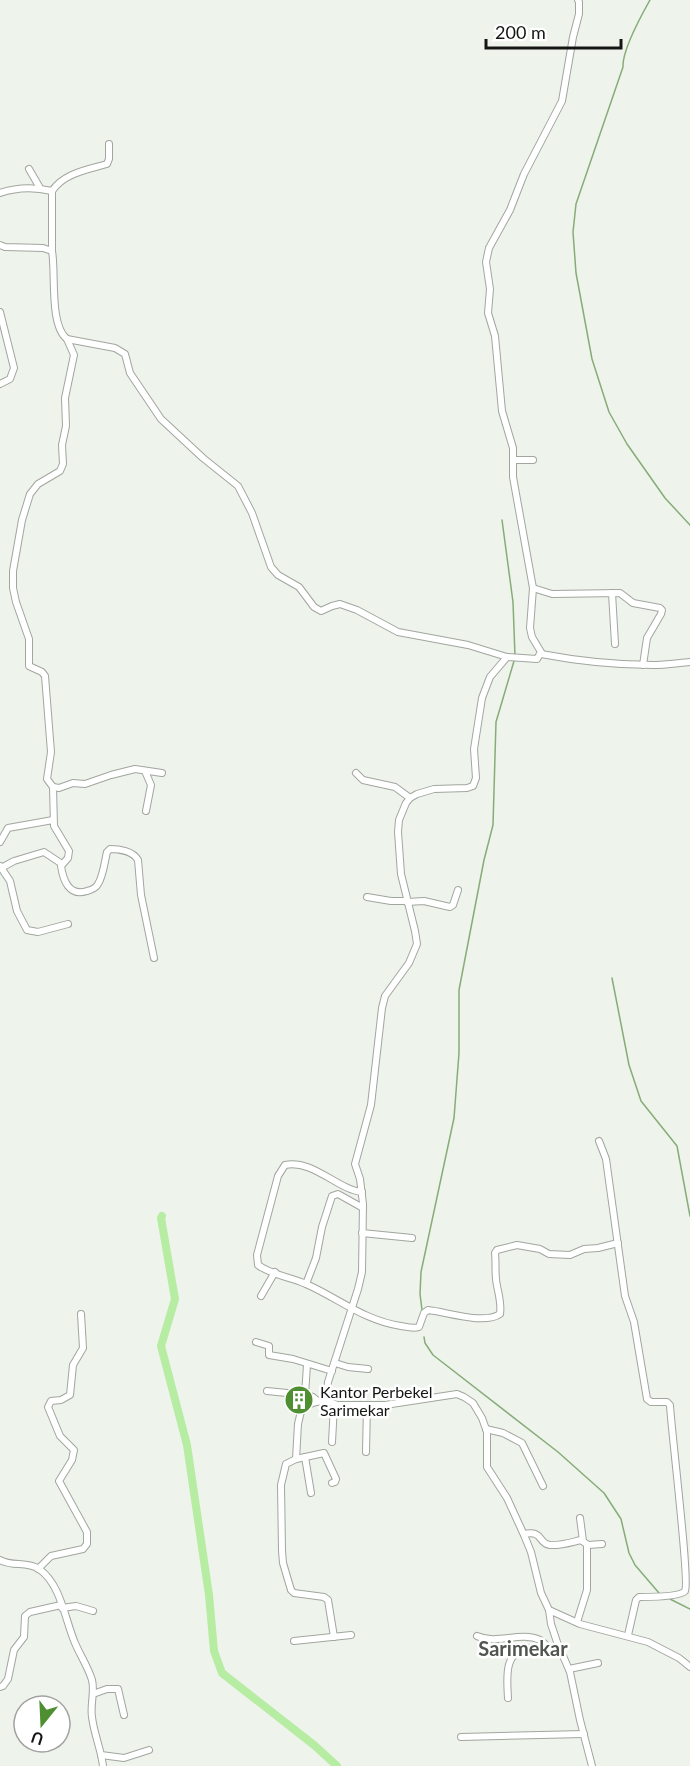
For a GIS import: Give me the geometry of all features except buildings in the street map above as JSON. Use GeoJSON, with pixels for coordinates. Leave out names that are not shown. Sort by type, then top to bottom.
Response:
{"type":"FeatureCollection","features":[{"type":"Feature","properties":{"kind":"street"},"geometry":{"type":"LineString","coordinates":[[541,654],[540,648],[532,637],[530,627],[533,588],[513,477],[512,444],[502,411],[495,336],[488,313],[490,289],[486,262],[489,248],[510,210],[524,174],[562,101],[579,14],[578,0]]}},
{"type":"Feature","properties":{"kind":"street"},"geometry":{"type":"LineString","coordinates":[[109,144],[107,164],[70,176],[52,191],[55,307],[60,329],[74,355],[65,398],[66,426],[62,445],[63,464],[60,471],[38,484],[30,494],[19,536],[13,579],[16,602],[29,639],[29,666],[42,672],[45,676],[51,752],[47,779],[53,787],[59,789],[73,783],[85,784],[132,770],[162,773]]}},
{"type":"Feature","properties":{"kind":"street"},"geometry":{"type":"LineString","coordinates":[[29,169],[40,188]]}},
{"type":"Feature","properties":{"kind":"street"},"geometry":{"type":"LineString","coordinates":[[0,193],[40,188],[52,191]]}},
{"type":"Feature","properties":{"kind":"street"},"geometry":{"type":"LineString","coordinates":[[0,245],[52,250]]}},
{"type":"Feature","properties":{"kind":"street"},"geometry":{"type":"LineString","coordinates":[[0,312],[14,368],[10,379],[0,384]]}},
{"type":"Feature","properties":{"kind":"street"},"geometry":{"type":"LineString","coordinates":[[67,339],[115,348],[125,354],[130,373],[161,419],[238,486],[252,513],[271,567],[278,575],[299,587],[318,610],[324,610],[336,604],[365,614],[398,632],[468,645],[512,657],[535,659],[541,654]]}},
{"type":"Feature","properties":{"kind":"street"},"geometry":{"type":"LineString","coordinates":[[513,460],[533,460]]}},
{"type":"Feature","properties":{"kind":"street"},"geometry":{"type":"LineString","coordinates":[[533,588],[552,594],[620,593],[637,604],[661,608],[662,614],[647,638],[643,665]]}},
{"type":"Feature","properties":{"kind":"street"},"geometry":{"type":"LineString","coordinates":[[612,593],[615,644]]}},
{"type":"Feature","properties":{"kind":"street"},"geometry":{"type":"LineString","coordinates":[[541,654],[643,665],[690,662]]}},
{"type":"Feature","properties":{"kind":"street"},"geometry":{"type":"LineString","coordinates":[[512,657],[490,677],[482,698],[474,749],[476,778],[473,786],[434,789],[410,798],[400,817],[398,832],[401,874],[417,945],[410,963],[385,996],[382,1008],[371,1105],[355,1162],[362,1192],[362,1272],[327,1390],[328,1400],[334,1405],[394,1405],[459,1395],[476,1406],[488,1438],[487,1467],[507,1498],[531,1552],[541,1593],[549,1610],[555,1649],[569,1669],[592,1766]]}},
{"type":"Feature","properties":{"kind":"street"},"geometry":{"type":"LineString","coordinates":[[145,771],[151,785],[146,811]]}},
{"type":"Feature","properties":{"kind":"street"},"geometry":{"type":"LineString","coordinates":[[356,773],[363,780],[395,787],[410,798]]}},
{"type":"Feature","properties":{"kind":"street"},"geometry":{"type":"LineString","coordinates":[[53,787],[53,820],[69,851],[68,858],[62,864],[62,872],[69,888],[73,892],[83,892],[94,888],[100,882],[105,858],[110,849],[135,856],[138,860],[141,895],[154,958]]}},
{"type":"Feature","properties":{"kind":"street"},"geometry":{"type":"LineString","coordinates":[[0,842],[8,828],[53,820]]}},
{"type":"Feature","properties":{"kind":"street"},"geometry":{"type":"LineString","coordinates":[[62,864],[44,852],[1,867],[10,881],[17,911],[27,930],[38,932],[68,924]]}},
{"type":"Feature","properties":{"kind":"street"},"geometry":{"type":"LineString","coordinates":[[367,897],[391,901],[424,901],[450,907],[453,905],[458,890]]}},
{"type":"Feature","properties":{"kind":"street"},"geometry":{"type":"LineString","coordinates":[[599,1141],[606,1159],[625,1296],[634,1322],[647,1399],[667,1402],[670,1405],[686,1577],[685,1590],[681,1594],[639,1597],[636,1600],[628,1635]]}},
{"type":"Feature","properties":{"kind":"street"},"geometry":{"type":"LineString","coordinates":[[362,1192],[354,1191],[327,1175],[300,1165],[288,1164],[282,1168],[256,1260],[258,1265],[306,1284],[381,1322],[415,1328],[419,1327],[424,1313],[428,1310],[458,1316],[495,1317],[500,1314],[495,1277],[497,1250],[517,1245],[540,1249],[549,1254],[570,1255],[584,1249],[618,1243]]}},
{"type":"Feature","properties":{"kind":"street"},"geometry":{"type":"LineString","coordinates":[[306,1284],[316,1258],[333,1194],[338,1194],[363,1208]]}},
{"type":"Feature","properties":{"kind":"street"},"geometry":{"type":"LineString","coordinates":[[362,1233],[412,1238]]}},
{"type":"Feature","properties":{"kind":"street"},"geometry":{"type":"LineString","coordinates":[[261,1296],[275,1272]]}},
{"type":"Feature","properties":{"kind":"street"},"geometry":{"type":"LineString","coordinates":[[38,1569],[50,1557],[83,1549],[88,1540],[87,1532],[59,1481],[72,1460],[74,1450],[60,1436],[48,1407],[51,1401],[61,1400],[70,1395],[73,1365],[83,1348],[81,1314]]}},
{"type":"Feature","properties":{"kind":"street"},"geometry":{"type":"LineString","coordinates":[[256,1342],[269,1346],[269,1355],[293,1359],[332,1371]]}},
{"type":"Feature","properties":{"kind":"street"},"geometry":{"type":"LineString","coordinates":[[335,1363],[368,1369]]}},
{"type":"Feature","properties":{"kind":"street"},"geometry":{"type":"LineString","coordinates":[[305,1395],[307,1365]]}},
{"type":"Feature","properties":{"kind":"street"},"geometry":{"type":"LineString","coordinates":[[267,1391],[313,1396],[318,1401]]}},
{"type":"Feature","properties":{"kind":"street"},"geometry":{"type":"LineString","coordinates":[[296,1459],[301,1410],[318,1401],[328,1400]]}},
{"type":"Feature","properties":{"kind":"street"},"geometry":{"type":"LineString","coordinates":[[332,1442],[334,1405]]}},
{"type":"Feature","properties":{"kind":"street"},"geometry":{"type":"LineString","coordinates":[[366,1452],[367,1405]]}},
{"type":"Feature","properties":{"kind":"street"},"geometry":{"type":"LineString","coordinates":[[486,1429],[503,1433],[522,1443],[543,1486]]}},
{"type":"Feature","properties":{"kind":"street"},"geometry":{"type":"LineString","coordinates":[[332,1483],[336,1479],[326,1454],[319,1453],[286,1464],[281,1479],[282,1558],[291,1590],[294,1593],[324,1597],[328,1600],[334,1637]]}},
{"type":"Feature","properties":{"kind":"street"},"geometry":{"type":"LineString","coordinates":[[305,1456],[311,1493]]}},
{"type":"Feature","properties":{"kind":"street"},"geometry":{"type":"LineString","coordinates":[[577,1622],[587,1590],[585,1543],[580,1518]]}},
{"type":"Feature","properties":{"kind":"street"},"geometry":{"type":"LineString","coordinates":[[524,1534],[537,1534],[544,1542],[552,1545],[602,1544]]}},
{"type":"Feature","properties":{"kind":"street"},"geometry":{"type":"LineString","coordinates":[[0,1560],[6,1563],[30,1565],[38,1569],[55,1588],[92,1680],[92,1719],[102,1766]]}},
{"type":"Feature","properties":{"kind":"street"},"geometry":{"type":"LineString","coordinates":[[0,1687],[8,1679],[14,1650],[24,1637],[25,1616],[30,1612],[62,1606],[76,1606],[93,1611]]}},
{"type":"Feature","properties":{"kind":"street"},"geometry":{"type":"LineString","coordinates":[[549,1610],[577,1622],[648,1642],[679,1658],[690,1667]]}},
{"type":"Feature","properties":{"kind":"street"},"geometry":{"type":"LineString","coordinates":[[294,1641],[351,1635]]}},
{"type":"Feature","properties":{"kind":"street"},"geometry":{"type":"LineString","coordinates":[[477,1636],[489,1640],[534,1639],[555,1649]]}},
{"type":"Feature","properties":{"kind":"street"},"geometry":{"type":"LineString","coordinates":[[508,1698],[508,1668],[514,1655],[529,1648],[543,1651],[555,1649]]}},
{"type":"Feature","properties":{"kind":"street"},"geometry":{"type":"LineString","coordinates":[[569,1669],[598,1662]]}},
{"type":"Feature","properties":{"kind":"street"},"geometry":{"type":"LineString","coordinates":[[93,1694],[107,1689],[118,1689],[124,1715]]}},
{"type":"Feature","properties":{"kind":"street"},"geometry":{"type":"LineString","coordinates":[[461,1737],[584,1734]]}},
{"type":"Feature","properties":{"kind":"street"},"geometry":{"type":"LineString","coordinates":[[101,1755],[124,1758],[149,1750]]}},
{"type":"Feature","properties":{"kind":"waterway"},"geometry":{"type":"LineString","coordinates":[[650,0],[629,43],[623,67],[576,204],[573,232],[576,273],[592,359],[609,412],[627,444],[665,498],[690,525]]}},
{"type":"Feature","properties":{"kind":"waterway"},"geometry":{"type":"LineString","coordinates":[[502,520],[513,602],[515,656]]}},
{"type":"Feature","properties":{"kind":"waterway"},"geometry":{"type":"LineString","coordinates":[[422,1310],[421,1272],[454,1118],[459,1053],[459,990],[493,825],[496,722],[514,661]]}},
{"type":"Feature","properties":{"kind":"waterway"},"geometry":{"type":"LineString","coordinates":[[612,978],[629,1065],[641,1101],[677,1146],[690,1216]]}},
{"type":"Feature","properties":{"kind":"waterway"},"geometry":{"type":"LineString","coordinates":[[162,1216],[175,1299],[161,1346],[187,1445],[209,1595],[214,1651],[222,1673],[314,1745],[337,1766]]}},
{"type":"Feature","properties":{"kind":"waterway"},"geometry":{"type":"LineString","coordinates":[[424,1337],[433,1355],[558,1452],[604,1493],[621,1519],[629,1553],[635,1565],[659,1593]]}},
{"type":"Feature","properties":{"kind":"waterway"},"geometry":{"type":"LineString","coordinates":[[670,1599],[690,1609]]}},
{"type":"Feature","properties":{"kind":"place","name":"Kantor Perbekel Sarimekar"},"geometry":{"type":"Point","coordinates":[299,1400]}},
{"type":"Feature","properties":{"kind":"district","name":"Sarimekar"},"geometry":{"type":"Point","coordinates":[523,1648]}}]}
